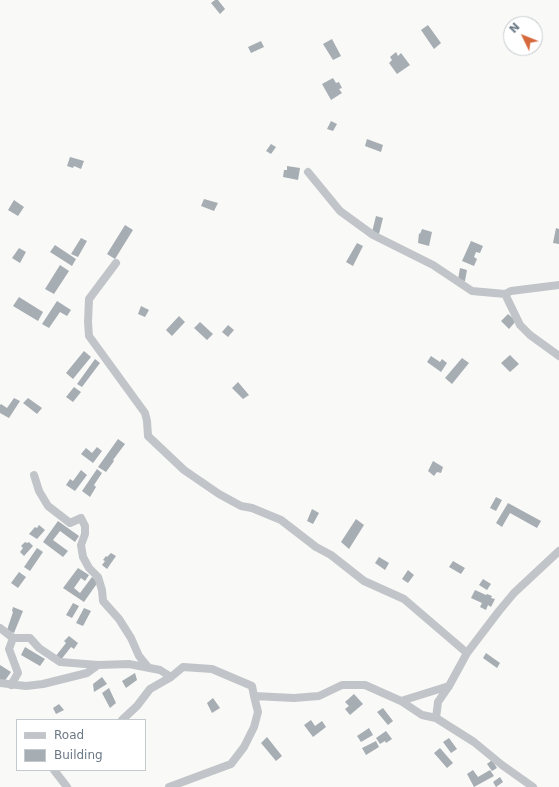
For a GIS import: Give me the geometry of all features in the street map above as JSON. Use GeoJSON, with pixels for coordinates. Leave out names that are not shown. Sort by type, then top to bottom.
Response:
{"type":"FeatureCollection","features":[{"type":"Feature","properties":{"kind":"street"},"geometry":{"type":"LineString","coordinates":[[308,172],[340,211],[373,235],[433,265],[472,292],[505,294],[511,291],[559,285]]}},
{"type":"Feature","properties":{"kind":"street"},"geometry":{"type":"LineString","coordinates":[[116,263],[90,299],[88,322],[90,336],[145,413],[148,436],[184,470],[219,494],[241,506],[252,508],[281,520],[316,547],[331,555],[364,581],[404,600],[467,653]]}},
{"type":"Feature","properties":{"kind":"street"},"geometry":{"type":"LineString","coordinates":[[505,294],[520,326],[559,356]]}},
{"type":"Feature","properties":{"kind":"street"},"geometry":{"type":"LineString","coordinates":[[34,474],[39,491],[48,506],[70,523],[81,518],[85,526],[85,534],[81,545],[83,557],[89,568],[98,577],[102,590],[103,601],[119,619],[131,638],[139,656],[148,667]]}},
{"type":"Feature","properties":{"kind":"street"},"geometry":{"type":"LineString","coordinates":[[436,718],[438,702],[449,686],[467,653],[514,593],[559,551]]}},
{"type":"Feature","properties":{"kind":"street"},"geometry":{"type":"LineString","coordinates":[[0,628],[14,638],[30,638],[39,648],[60,662],[98,665],[129,664],[160,670],[171,677]]}},
{"type":"Feature","properties":{"kind":"street"},"geometry":{"type":"LineString","coordinates":[[11,684],[18,673],[9,649],[14,638]]}},
{"type":"Feature","properties":{"kind":"street"},"geometry":{"type":"LineString","coordinates":[[0,683],[26,686],[43,684],[87,673],[98,665]]}},
{"type":"Feature","properties":{"kind":"street"},"geometry":{"type":"LineString","coordinates":[[123,719],[137,706],[150,689],[171,677],[183,667],[212,669],[252,686],[258,712],[254,727],[244,747],[231,764],[169,787]]}},
{"type":"Feature","properties":{"kind":"street"},"geometry":{"type":"LineString","coordinates":[[254,696],[294,698],[319,696],[342,685],[365,685],[402,701],[422,715],[436,718],[474,742],[502,765],[533,787]]}},
{"type":"Feature","properties":{"kind":"street"},"geometry":{"type":"LineString","coordinates":[[402,701],[449,686]]}},
{"type":"Feature","properties":{"kind":"street"},"geometry":{"type":"LineString","coordinates":[[55,771],[67,787]]}},
{"type":"Feature","properties":{"kind":"building"},"geometry":{"type":"Polygon","coordinates":[[[218,0],[225,9],[220,14],[211,3],[218,0]]]}},
{"type":"Feature","properties":{"kind":"building"},"geometry":{"type":"Polygon","coordinates":[[[428,25],[441,43],[434,49],[421,30],[428,25]]]}},
{"type":"Feature","properties":{"kind":"building"},"geometry":{"type":"Polygon","coordinates":[[[332,39],[341,56],[333,60],[323,44],[332,39]]]}},
{"type":"Feature","properties":{"kind":"building"},"geometry":{"type":"Polygon","coordinates":[[[261,41],[264,47],[251,53],[248,47],[261,41]]]}},
{"type":"Feature","properties":{"kind":"building"},"geometry":{"type":"Polygon","coordinates":[[[396,52],[398,56],[401,53],[410,65],[397,74],[389,63],[392,60],[390,57],[396,52]]]}},
{"type":"Feature","properties":{"kind":"building"},"geometry":{"type":"Polygon","coordinates":[[[333,78],[336,83],[339,82],[342,88],[339,89],[342,93],[331,100],[322,84],[333,78]]]}},
{"type":"Feature","properties":{"kind":"building"},"geometry":{"type":"Polygon","coordinates":[[[331,121],[337,124],[333,131],[327,129],[331,121]]]}},
{"type":"Feature","properties":{"kind":"building"},"geometry":{"type":"Polygon","coordinates":[[[367,139],[383,145],[381,152],[365,146],[367,139]]]}},
{"type":"Feature","properties":{"kind":"building"},"geometry":{"type":"Polygon","coordinates":[[[271,144],[276,147],[271,154],[266,151],[271,144]]]}},
{"type":"Feature","properties":{"kind":"building"},"geometry":{"type":"Polygon","coordinates":[[[70,157],[84,161],[81,169],[74,166],[73,168],[67,166],[70,157]]]}},
{"type":"Feature","properties":{"kind":"building"},"geometry":{"type":"Polygon","coordinates":[[[287,166],[300,168],[298,180],[283,177],[284,170],[287,170],[287,166]]]}},
{"type":"Feature","properties":{"kind":"building"},"geometry":{"type":"Polygon","coordinates":[[[204,199],[218,203],[214,211],[201,206],[204,199]]]}},
{"type":"Feature","properties":{"kind":"building"},"geometry":{"type":"Polygon","coordinates":[[[14,200],[24,207],[18,216],[8,210],[14,200]]]}},
{"type":"Feature","properties":{"kind":"building"},"geometry":{"type":"Polygon","coordinates":[[[376,216],[383,218],[379,234],[372,232],[376,216]]]}},
{"type":"Feature","properties":{"kind":"building"},"geometry":{"type":"Polygon","coordinates":[[[125,225],[133,230],[115,259],[107,254],[125,225]]]}},
{"type":"Feature","properties":{"kind":"building"},"geometry":{"type":"Polygon","coordinates":[[[556,228],[559,229],[559,244],[553,243],[556,228]]]}},
{"type":"Feature","properties":{"kind":"building"},"geometry":{"type":"Polygon","coordinates":[[[422,229],[432,232],[429,246],[418,243],[419,233],[420,234],[422,229]]]}},
{"type":"Feature","properties":{"kind":"building"},"geometry":{"type":"Polygon","coordinates":[[[81,238],[87,241],[78,257],[71,254],[81,238]]]}},
{"type":"Feature","properties":{"kind":"building"},"geometry":{"type":"Polygon","coordinates":[[[471,241],[483,246],[480,253],[476,252],[474,257],[477,259],[474,266],[462,261],[471,241]]]}},
{"type":"Feature","properties":{"kind":"building"},"geometry":{"type":"Polygon","coordinates":[[[357,243],[363,246],[353,266],[346,262],[357,243]]]}},
{"type":"Feature","properties":{"kind":"building"},"geometry":{"type":"Polygon","coordinates":[[[55,245],[76,259],[72,266],[50,252],[55,245]]]}},
{"type":"Feature","properties":{"kind":"building"},"geometry":{"type":"Polygon","coordinates":[[[19,248],[26,252],[20,263],[12,258],[19,248]]]}},
{"type":"Feature","properties":{"kind":"building"},"geometry":{"type":"Polygon","coordinates":[[[60,265],[69,271],[54,294],[45,289],[60,265]]]}},
{"type":"Feature","properties":{"kind":"building"},"geometry":{"type":"Polygon","coordinates":[[[460,268],[467,270],[465,281],[458,280],[460,268]]]}},
{"type":"Feature","properties":{"kind":"building"},"geometry":{"type":"Polygon","coordinates":[[[19,297],[43,312],[38,321],[13,306],[19,297]]]}},
{"type":"Feature","properties":{"kind":"building"},"geometry":{"type":"Polygon","coordinates":[[[57,301],[71,310],[67,316],[60,312],[49,328],[42,324],[57,301]]]}},
{"type":"Feature","properties":{"kind":"building"},"geometry":{"type":"Polygon","coordinates":[[[141,306],[149,310],[145,317],[138,314],[141,306]]]}},
{"type":"Feature","properties":{"kind":"building"},"geometry":{"type":"Polygon","coordinates":[[[508,314],[516,321],[509,329],[501,321],[508,314]]]}},
{"type":"Feature","properties":{"kind":"building"},"geometry":{"type":"Polygon","coordinates":[[[179,316],[185,322],[172,336],[166,330],[179,316]]]}},
{"type":"Feature","properties":{"kind":"building"},"geometry":{"type":"Polygon","coordinates":[[[200,322],[213,334],[207,340],[194,328],[200,322]]]}},
{"type":"Feature","properties":{"kind":"building"},"geometry":{"type":"Polygon","coordinates":[[[228,325],[234,330],[228,337],[222,332],[228,325]]]}},
{"type":"Feature","properties":{"kind":"building"},"geometry":{"type":"Polygon","coordinates":[[[84,351],[91,357],[73,379],[66,373],[84,351]]]}},
{"type":"Feature","properties":{"kind":"building"},"geometry":{"type":"Polygon","coordinates":[[[510,355],[519,364],[510,372],[501,363],[510,355]]]}},
{"type":"Feature","properties":{"kind":"building"},"geometry":{"type":"Polygon","coordinates":[[[431,356],[440,362],[442,359],[447,363],[441,372],[427,362],[431,356]]]}},
{"type":"Feature","properties":{"kind":"building"},"geometry":{"type":"Polygon","coordinates":[[[462,358],[469,363],[452,384],[445,378],[462,358]]]}},
{"type":"Feature","properties":{"kind":"building"},"geometry":{"type":"Polygon","coordinates":[[[95,359],[100,363],[82,387],[77,384],[95,359]]]}},
{"type":"Feature","properties":{"kind":"building"},"geometry":{"type":"Polygon","coordinates":[[[238,382],[249,395],[243,399],[232,388],[238,382]]]}},
{"type":"Feature","properties":{"kind":"building"},"geometry":{"type":"Polygon","coordinates":[[[74,387],[81,392],[73,402],[66,397],[74,387]]]}},
{"type":"Feature","properties":{"kind":"building"},"geometry":{"type":"Polygon","coordinates":[[[14,398],[20,401],[9,418],[0,413],[0,405],[1,404],[7,408],[14,398]]]}},
{"type":"Feature","properties":{"kind":"building"},"geometry":{"type":"Polygon","coordinates":[[[28,398],[42,408],[37,414],[23,403],[28,398]]]}},
{"type":"Feature","properties":{"kind":"building"},"geometry":{"type":"Polygon","coordinates":[[[118,439],[125,444],[106,472],[98,467],[118,439]]]}},
{"type":"Feature","properties":{"kind":"building"},"geometry":{"type":"Polygon","coordinates":[[[97,447],[102,451],[93,463],[81,454],[86,448],[92,453],[97,447]]]}},
{"type":"Feature","properties":{"kind":"building"},"geometry":{"type":"Polygon","coordinates":[[[433,461],[443,467],[441,473],[437,472],[434,476],[428,471],[433,461]]]}},
{"type":"Feature","properties":{"kind":"building"},"geometry":{"type":"Polygon","coordinates":[[[97,469],[102,473],[94,485],[96,487],[90,497],[82,491],[97,469]]]}},
{"type":"Feature","properties":{"kind":"building"},"geometry":{"type":"Polygon","coordinates":[[[81,470],[87,475],[75,491],[66,485],[70,479],[73,481],[81,470]]]}},
{"type":"Feature","properties":{"kind":"building"},"geometry":{"type":"Polygon","coordinates":[[[496,497],[502,500],[496,511],[490,508],[496,497]]]}},
{"type":"Feature","properties":{"kind":"building"},"geometry":{"type":"Polygon","coordinates":[[[508,503],[541,521],[537,528],[510,513],[502,527],[496,523],[508,503]]]}},
{"type":"Feature","properties":{"kind":"building"},"geometry":{"type":"Polygon","coordinates":[[[312,509],[319,513],[313,524],[307,521],[312,509]]]}},
{"type":"Feature","properties":{"kind":"building"},"geometry":{"type":"Polygon","coordinates":[[[356,519],[364,525],[349,549],[341,542],[356,519]]]}},
{"type":"Feature","properties":{"kind":"building"},"geometry":{"type":"Polygon","coordinates":[[[58,521],[79,536],[75,542],[60,531],[53,540],[68,551],[63,557],[43,542],[58,521]]]}},
{"type":"Feature","properties":{"kind":"building"},"geometry":{"type":"Polygon","coordinates":[[[39,525],[45,530],[37,539],[29,534],[39,525]]]}},
{"type":"Feature","properties":{"kind":"building"},"geometry":{"type":"Polygon","coordinates":[[[25,542],[29,542],[33,546],[24,556],[20,552],[23,548],[21,546],[25,542]]]}},
{"type":"Feature","properties":{"kind":"building"},"geometry":{"type":"Polygon","coordinates":[[[37,548],[43,552],[30,571],[24,567],[37,548]]]}},
{"type":"Feature","properties":{"kind":"building"},"geometry":{"type":"Polygon","coordinates":[[[111,553],[116,556],[107,569],[102,565],[105,561],[103,560],[111,553]]]}},
{"type":"Feature","properties":{"kind":"building"},"geometry":{"type":"Polygon","coordinates":[[[379,557],[389,563],[385,570],[375,563],[379,557]]]}},
{"type":"Feature","properties":{"kind":"building"},"geometry":{"type":"Polygon","coordinates":[[[453,561],[465,568],[461,574],[449,567],[453,561]]]}},
{"type":"Feature","properties":{"kind":"building"},"geometry":{"type":"Polygon","coordinates":[[[78,568],[89,575],[85,581],[81,578],[74,588],[80,593],[92,577],[98,582],[84,602],[63,588],[78,568]]]}},
{"type":"Feature","properties":{"kind":"building"},"geometry":{"type":"Polygon","coordinates":[[[408,570],[414,575],[408,583],[402,579],[408,570]]]}},
{"type":"Feature","properties":{"kind":"building"},"geometry":{"type":"Polygon","coordinates":[[[19,572],[26,577],[18,588],[11,583],[19,572]]]}},
{"type":"Feature","properties":{"kind":"building"},"geometry":{"type":"Polygon","coordinates":[[[483,579],[491,584],[487,590],[479,585],[483,579]]]}},
{"type":"Feature","properties":{"kind":"building"},"geometry":{"type":"Polygon","coordinates":[[[475,590],[492,596],[491,598],[495,599],[491,607],[488,605],[486,610],[480,607],[482,603],[471,598],[475,590]]]}},
{"type":"Feature","properties":{"kind":"building"},"geometry":{"type":"Polygon","coordinates":[[[73,603],[79,606],[72,618],[66,615],[73,603]]]}},
{"type":"Feature","properties":{"kind":"building"},"geometry":{"type":"Polygon","coordinates":[[[13,607],[23,611],[14,633],[7,630],[13,612],[13,607]]]}},
{"type":"Feature","properties":{"kind":"building"},"geometry":{"type":"Polygon","coordinates":[[[84,608],[91,611],[83,626],[76,623],[84,608]]]}},
{"type":"Feature","properties":{"kind":"building"},"geometry":{"type":"Polygon","coordinates":[[[69,636],[78,643],[74,649],[71,647],[60,661],[55,657],[66,643],[64,641],[69,636]]]}},
{"type":"Feature","properties":{"kind":"building"},"geometry":{"type":"Polygon","coordinates":[[[25,647],[45,659],[40,666],[21,655],[25,647]]]}},
{"type":"Feature","properties":{"kind":"building"},"geometry":{"type":"Polygon","coordinates":[[[486,653],[500,663],[497,668],[483,658],[486,653]]]}},
{"type":"Feature","properties":{"kind":"building"},"geometry":{"type":"Polygon","coordinates":[[[0,665],[11,672],[4,682],[0,679],[0,665]]]}},
{"type":"Feature","properties":{"kind":"building"},"geometry":{"type":"Polygon","coordinates":[[[135,673],[137,680],[126,688],[122,681],[135,673]]]}},
{"type":"Feature","properties":{"kind":"building"},"geometry":{"type":"Polygon","coordinates":[[[102,677],[107,684],[94,692],[93,684],[102,677]]]}},
{"type":"Feature","properties":{"kind":"building"},"geometry":{"type":"Polygon","coordinates":[[[109,688],[116,703],[110,708],[102,693],[109,688]]]}},
{"type":"Feature","properties":{"kind":"building"},"geometry":{"type":"Polygon","coordinates":[[[354,694],[363,704],[350,715],[345,709],[349,706],[345,702],[354,694]]]}},
{"type":"Feature","properties":{"kind":"building"},"geometry":{"type":"Polygon","coordinates":[[[213,698],[220,708],[212,713],[207,703],[213,698]]]}},
{"type":"Feature","properties":{"kind":"building"},"geometry":{"type":"Polygon","coordinates":[[[59,704],[64,710],[56,714],[53,708],[59,704]]]}},
{"type":"Feature","properties":{"kind":"building"},"geometry":{"type":"Polygon","coordinates":[[[383,708],[393,721],[388,725],[377,712],[383,708]]]}},
{"type":"Feature","properties":{"kind":"building"},"geometry":{"type":"Polygon","coordinates":[[[311,720],[315,726],[322,721],[326,727],[313,737],[304,725],[311,720]]]}},
{"type":"Feature","properties":{"kind":"building"},"geometry":{"type":"Polygon","coordinates":[[[369,728],[373,735],[361,742],[357,736],[369,728]]]}},
{"type":"Feature","properties":{"kind":"building"},"geometry":{"type":"Polygon","coordinates":[[[386,731],[392,739],[386,743],[385,741],[380,744],[376,738],[386,731]]]}},
{"type":"Feature","properties":{"kind":"building"},"geometry":{"type":"Polygon","coordinates":[[[267,737],[282,756],[276,761],[261,743],[267,737]]]}},
{"type":"Feature","properties":{"kind":"building"},"geometry":{"type":"Polygon","coordinates":[[[449,738],[457,749],[451,753],[443,742],[449,738]]]}},
{"type":"Feature","properties":{"kind":"building"},"geometry":{"type":"Polygon","coordinates":[[[376,741],[379,747],[366,755],[362,748],[376,741]]]}},
{"type":"Feature","properties":{"kind":"building"},"geometry":{"type":"Polygon","coordinates":[[[440,748],[453,763],[447,768],[434,753],[440,748]]]}},
{"type":"Feature","properties":{"kind":"building"},"geometry":{"type":"Polygon","coordinates":[[[492,760],[497,768],[492,771],[487,764],[492,760]]]}},
{"type":"Feature","properties":{"kind":"building"},"geometry":{"type":"Polygon","coordinates":[[[473,770],[478,777],[490,770],[494,776],[474,787],[467,774],[473,770]]]}},
{"type":"Feature","properties":{"kind":"building"},"geometry":{"type":"Polygon","coordinates":[[[500,777],[503,782],[496,787],[493,782],[500,777]]]}}]}
